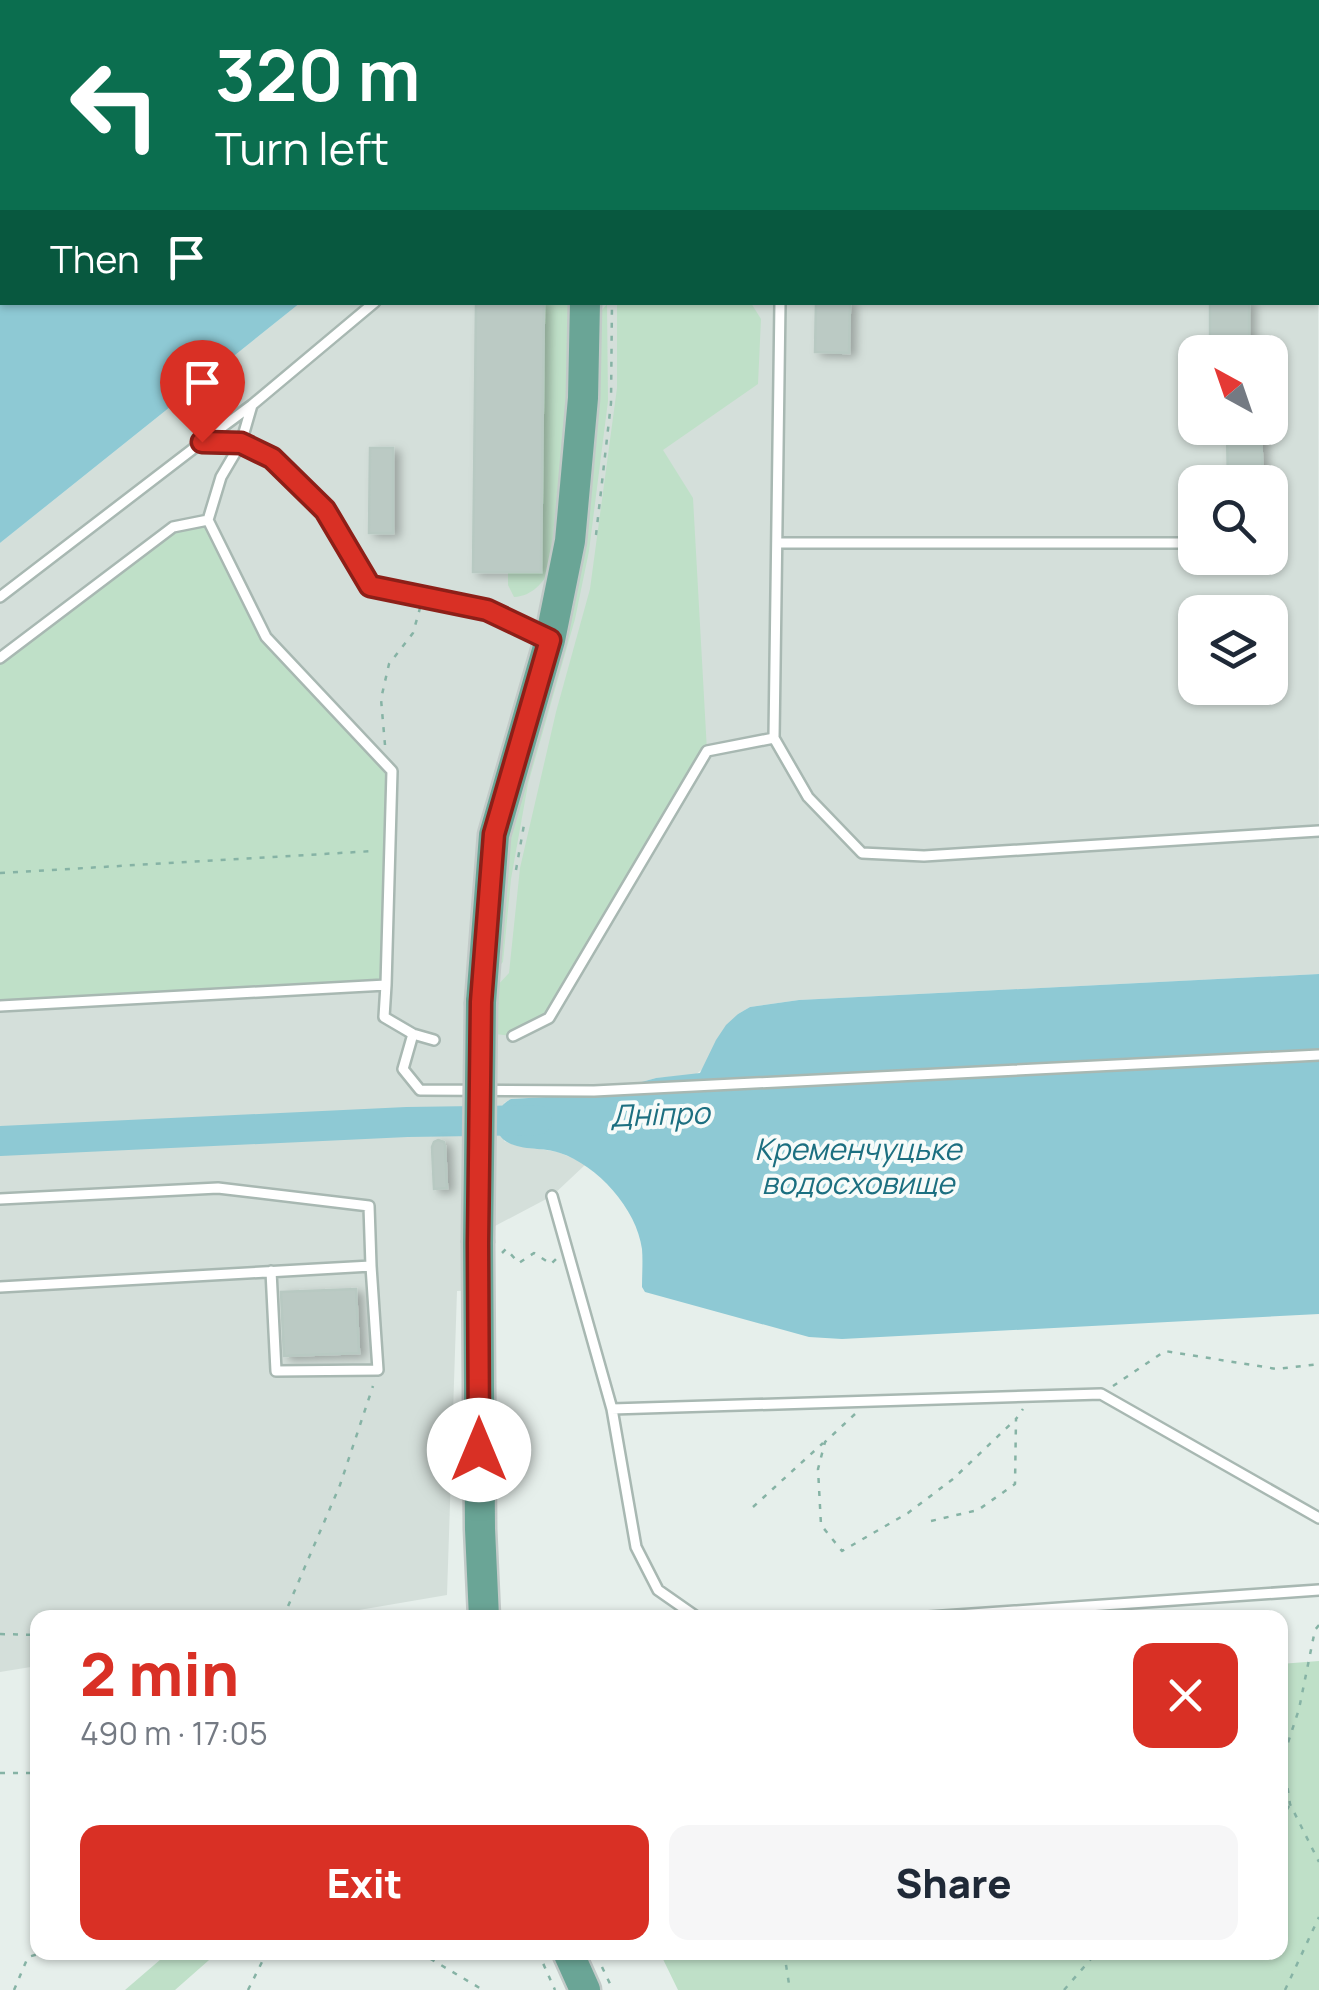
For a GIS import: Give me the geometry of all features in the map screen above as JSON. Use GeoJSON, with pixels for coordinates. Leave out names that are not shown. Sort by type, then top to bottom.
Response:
{"type":"FeatureCollection","features":[{"type":"Feature","properties":{"kind":"main road"},"geometry":{"type":"LineString","coordinates":[[484,1610],[480,1529],[488,1250],[481,1002],[494,834],[550,640],[570,541],[583,398],[584,305]]}},
{"type":"Feature","properties":{"kind":"lane"},"geometry":{"type":"LineString","coordinates":[[0,597],[252,405],[372,305]]}},
{"type":"Feature","properties":{"kind":"lane"},"geometry":{"type":"LineString","coordinates":[[780,305],[774,738],[808,796],[862,853],[924,856],[1319,831]]}},
{"type":"Feature","properties":{"kind":"lane"},"geometry":{"type":"LineString","coordinates":[[252,405],[241,443],[221,477],[208,520],[266,637],[392,771],[384,1017],[413,1034],[434,1040]]}},
{"type":"Feature","properties":{"kind":"lane"},"geometry":{"type":"LineString","coordinates":[[202,442],[241,443],[272,458],[325,510],[370,586],[487,610],[550,640]]}},
{"type":"Feature","properties":{"kind":"lane"},"geometry":{"type":"LineString","coordinates":[[0,658],[173,527],[208,520]]}},
{"type":"Feature","properties":{"kind":"lane"},"geometry":{"type":"LineString","coordinates":[[777,543],[1178,542]]}},
{"type":"Feature","properties":{"kind":"lane"},"geometry":{"type":"LineString","coordinates":[[514,1036],[549,1018],[707,751],[774,738]]}},
{"type":"Feature","properties":{"kind":"lane"},"geometry":{"type":"LineString","coordinates":[[0,1006],[386,985]]}},
{"type":"Feature","properties":{"kind":"lane"},"geometry":{"type":"LineString","coordinates":[[413,1034],[403,1068],[420,1090],[594,1092],[1319,1055]]}},
{"type":"Feature","properties":{"kind":"lane"},"geometry":{"type":"LineString","coordinates":[[0,1199],[218,1188],[370,1206],[378,1370],[276,1371],[271,1272]]}},
{"type":"Feature","properties":{"kind":"lane"},"geometry":{"type":"LineString","coordinates":[[552,1196],[612,1409],[636,1547],[658,1590],[687,1610]]}},
{"type":"Feature","properties":{"kind":"lane"},"geometry":{"type":"LineString","coordinates":[[0,1288],[372,1266]]}},
{"type":"Feature","properties":{"kind":"lane"},"geometry":{"type":"LineString","coordinates":[[612,1409],[1101,1394],[1319,1518]]}},
{"type":"Feature","properties":{"kind":"lane"},"geometry":{"type":"LineString","coordinates":[[1030,1610],[1319,1590]]}},
{"type":"Feature","properties":{"kind":"path"},"geometry":{"type":"LineString","coordinates":[[392,771],[381,698],[389,664],[413,633],[424,597]]}},
{"type":"Feature","properties":{"kind":"path"},"geometry":{"type":"LineString","coordinates":[[0,873],[390,850]]}},
{"type":"Feature","properties":{"kind":"path"},"geometry":{"type":"LineString","coordinates":[[488,1250],[506,1250],[519,1263],[534,1252],[551,1264],[566,1250]]}},
{"type":"Feature","properties":{"kind":"path"},"geometry":{"type":"LineString","coordinates":[[1101,1394],[1165,1351],[1278,1369],[1319,1364]]}},
{"type":"Feature","properties":{"kind":"path"},"geometry":{"type":"LineString","coordinates":[[286,1610],[340,1485],[378,1370]]}},
{"type":"Feature","properties":{"kind":"path"},"geometry":{"type":"LineString","coordinates":[[824,1442],[818,1469],[821,1525],[842,1551],[908,1513],[953,1479],[1016,1419],[1032,1396]]}},
{"type":"Feature","properties":{"kind":"path"},"geometry":{"type":"LineString","coordinates":[[753,1507],[869,1401]]}},
{"type":"Feature","properties":{"kind":"path"},"geometry":{"type":"LineString","coordinates":[[931,1521],[978,1510],[1015,1484],[1016,1419]]}},
{"type":"Feature","properties":{"kind":"path"},"geometry":{"type":"LineString","coordinates":[[1288,1746],[1319,1625]]}},
{"type":"Feature","properties":{"kind":"path"},"geometry":{"type":"LineString","coordinates":[[0,1634],[30,1635]]}},
{"type":"Feature","properties":{"kind":"path"},"geometry":{"type":"LineString","coordinates":[[0,1774],[30,1773]]}},
{"type":"Feature","properties":{"kind":"path"},"geometry":{"type":"LineString","coordinates":[[1288,1789],[1290,1804],[1319,1862]]}},
{"type":"Feature","properties":{"kind":"path"},"geometry":{"type":"LineString","coordinates":[[1285,1990],[1319,1917]]}},
{"type":"Feature","properties":{"kind":"path"},"geometry":{"type":"LineString","coordinates":[[14,1990],[30,1956]]}},
{"type":"Feature","properties":{"kind":"path"},"geometry":{"type":"LineString","coordinates":[[248,1990],[263,1960]]}},
{"type":"Feature","properties":{"kind":"path"},"geometry":{"type":"LineString","coordinates":[[432,1960],[482,1990]]}},
{"type":"Feature","properties":{"kind":"path"},"geometry":{"type":"LineString","coordinates":[[542,1960],[555,1990]]}},
{"type":"Feature","properties":{"kind":"path"},"geometry":{"type":"LineString","coordinates":[[785,1960],[788,1990]]}},
{"type":"Feature","properties":{"kind":"path"},"geometry":{"type":"LineString","coordinates":[[1064,1990],[1090,1960]]}},
{"type":"Feature","properties":{"kind":"path"},"geometry":{"type":"LineString","coordinates":[[593,1978],[613,1990]]}},
{"type":"Feature","properties":{"kind":"shaded area"},"geometry":{"type":"Polygon","coordinates":[[[298,305],[1318,305],[1319,974],[799,1000],[750,1007],[738,1014],[704,1068],[695,1075],[656,1078],[598,1094],[511,1099],[504,1103],[504,1141],[558,1152],[586,1164],[552,1196],[495,1226],[478,1243],[479,1290],[457,1291],[447,1595],[359,1610],[30,1610],[30,1667],[0,1672],[0,543],[298,305]]]}},
{"type":"Feature","properties":{"kind":"green space"},"geometry":{"type":"Polygon","coordinates":[[[544,305],[570,305],[570,391],[552,568],[532,591],[514,597],[508,585],[508,572],[541,572],[544,305]]]}},
{"type":"Feature","properties":{"kind":"green space"},"geometry":{"type":"Polygon","coordinates":[[[607,305],[608,401],[589,551],[575,619],[528,784],[511,879],[503,962],[497,968],[499,903],[598,315],[607,305]]]}},
{"type":"Feature","properties":{"kind":"green space"},"geometry":{"type":"Polygon","coordinates":[[[617,305],[752,305],[761,319],[758,384],[663,450],[693,498],[707,751],[549,1018],[513,1036],[495,1034],[496,987],[509,973],[520,868],[556,712],[590,589],[617,388],[617,305]]]}},
{"type":"Feature","properties":{"kind":"green space"},"geometry":{"type":"Polygon","coordinates":[[[208,520],[266,637],[392,771],[386,985],[0,1006],[0,658],[173,527],[208,520]]]}},
{"type":"Feature","properties":{"kind":"green space"},"geometry":{"type":"Polygon","coordinates":[[[1319,1661],[1319,1990],[678,1990],[663,1960],[1288,1960],[1288,1663],[1319,1661]]]}},
{"type":"Feature","properties":{"kind":"green space"},"geometry":{"type":"Polygon","coordinates":[[[160,1960],[209,1960],[175,1990],[125,1990],[160,1960]]]}},
{"type":"Feature","properties":{"kind":"water"},"geometry":{"type":"Polygon","coordinates":[[[0,305],[298,305],[0,543],[0,305]]]}},
{"type":"Feature","properties":{"kind":"water","name":"Кременчуцьке водосховище"},"geometry":{"type":"Polygon","coordinates":[[[1319,974],[1319,1314],[842,1339],[809,1337],[645,1292],[639,1234],[613,1190],[574,1159],[507,1142],[496,1126],[498,1113],[511,1099],[598,1094],[656,1078],[700,1073],[726,1025],[750,1007],[799,1000],[1319,974]]]}},
{"type":"Feature","properties":{"kind":"building"},"geometry":{"type":"Polygon","coordinates":[[[476,305],[544,305],[541,572],[473,572],[476,305]]]}},
{"type":"Feature","properties":{"kind":"building"},"geometry":{"type":"Polygon","coordinates":[[[816,305],[850,305],[849,353],[815,352],[816,305]]]}},
{"type":"Feature","properties":{"kind":"building"},"geometry":{"type":"Polygon","coordinates":[[[1210,305],[1249,305],[1249,335],[1210,335],[1210,305]]]}},
{"type":"Feature","properties":{"kind":"building"},"geometry":{"type":"Polygon","coordinates":[[[1227,445],[1261,445],[1262,465],[1228,465],[1227,445]]]}},
{"type":"Feature","properties":{"kind":"building"},"geometry":{"type":"Polygon","coordinates":[[[370,448],[393,448],[393,533],[369,533],[370,448]]]}},
{"type":"Feature","properties":{"kind":"building"},"geometry":{"type":"Polygon","coordinates":[[[438,1140],[445,1146],[447,1188],[434,1189],[432,1147],[438,1140]]]}},
{"type":"Feature","properties":{"kind":"building"},"geometry":{"type":"Polygon","coordinates":[[[356,1289],[359,1353],[284,1356],[281,1292],[356,1289]]]}},
{"type":"Feature","properties":{"kind":"waterway","name":"Дніпро"},"geometry":{"type":"LineString","coordinates":[[0,1141],[407,1122],[537,1120]]}},
{"type":"Feature","properties":{"kind":"route"},"geometry":{"type":"LineString","coordinates":[[202,442],[241,443],[272,458],[325,510],[370,586],[487,610],[550,640],[494,834],[481,1002],[479,1450]]}}]}
